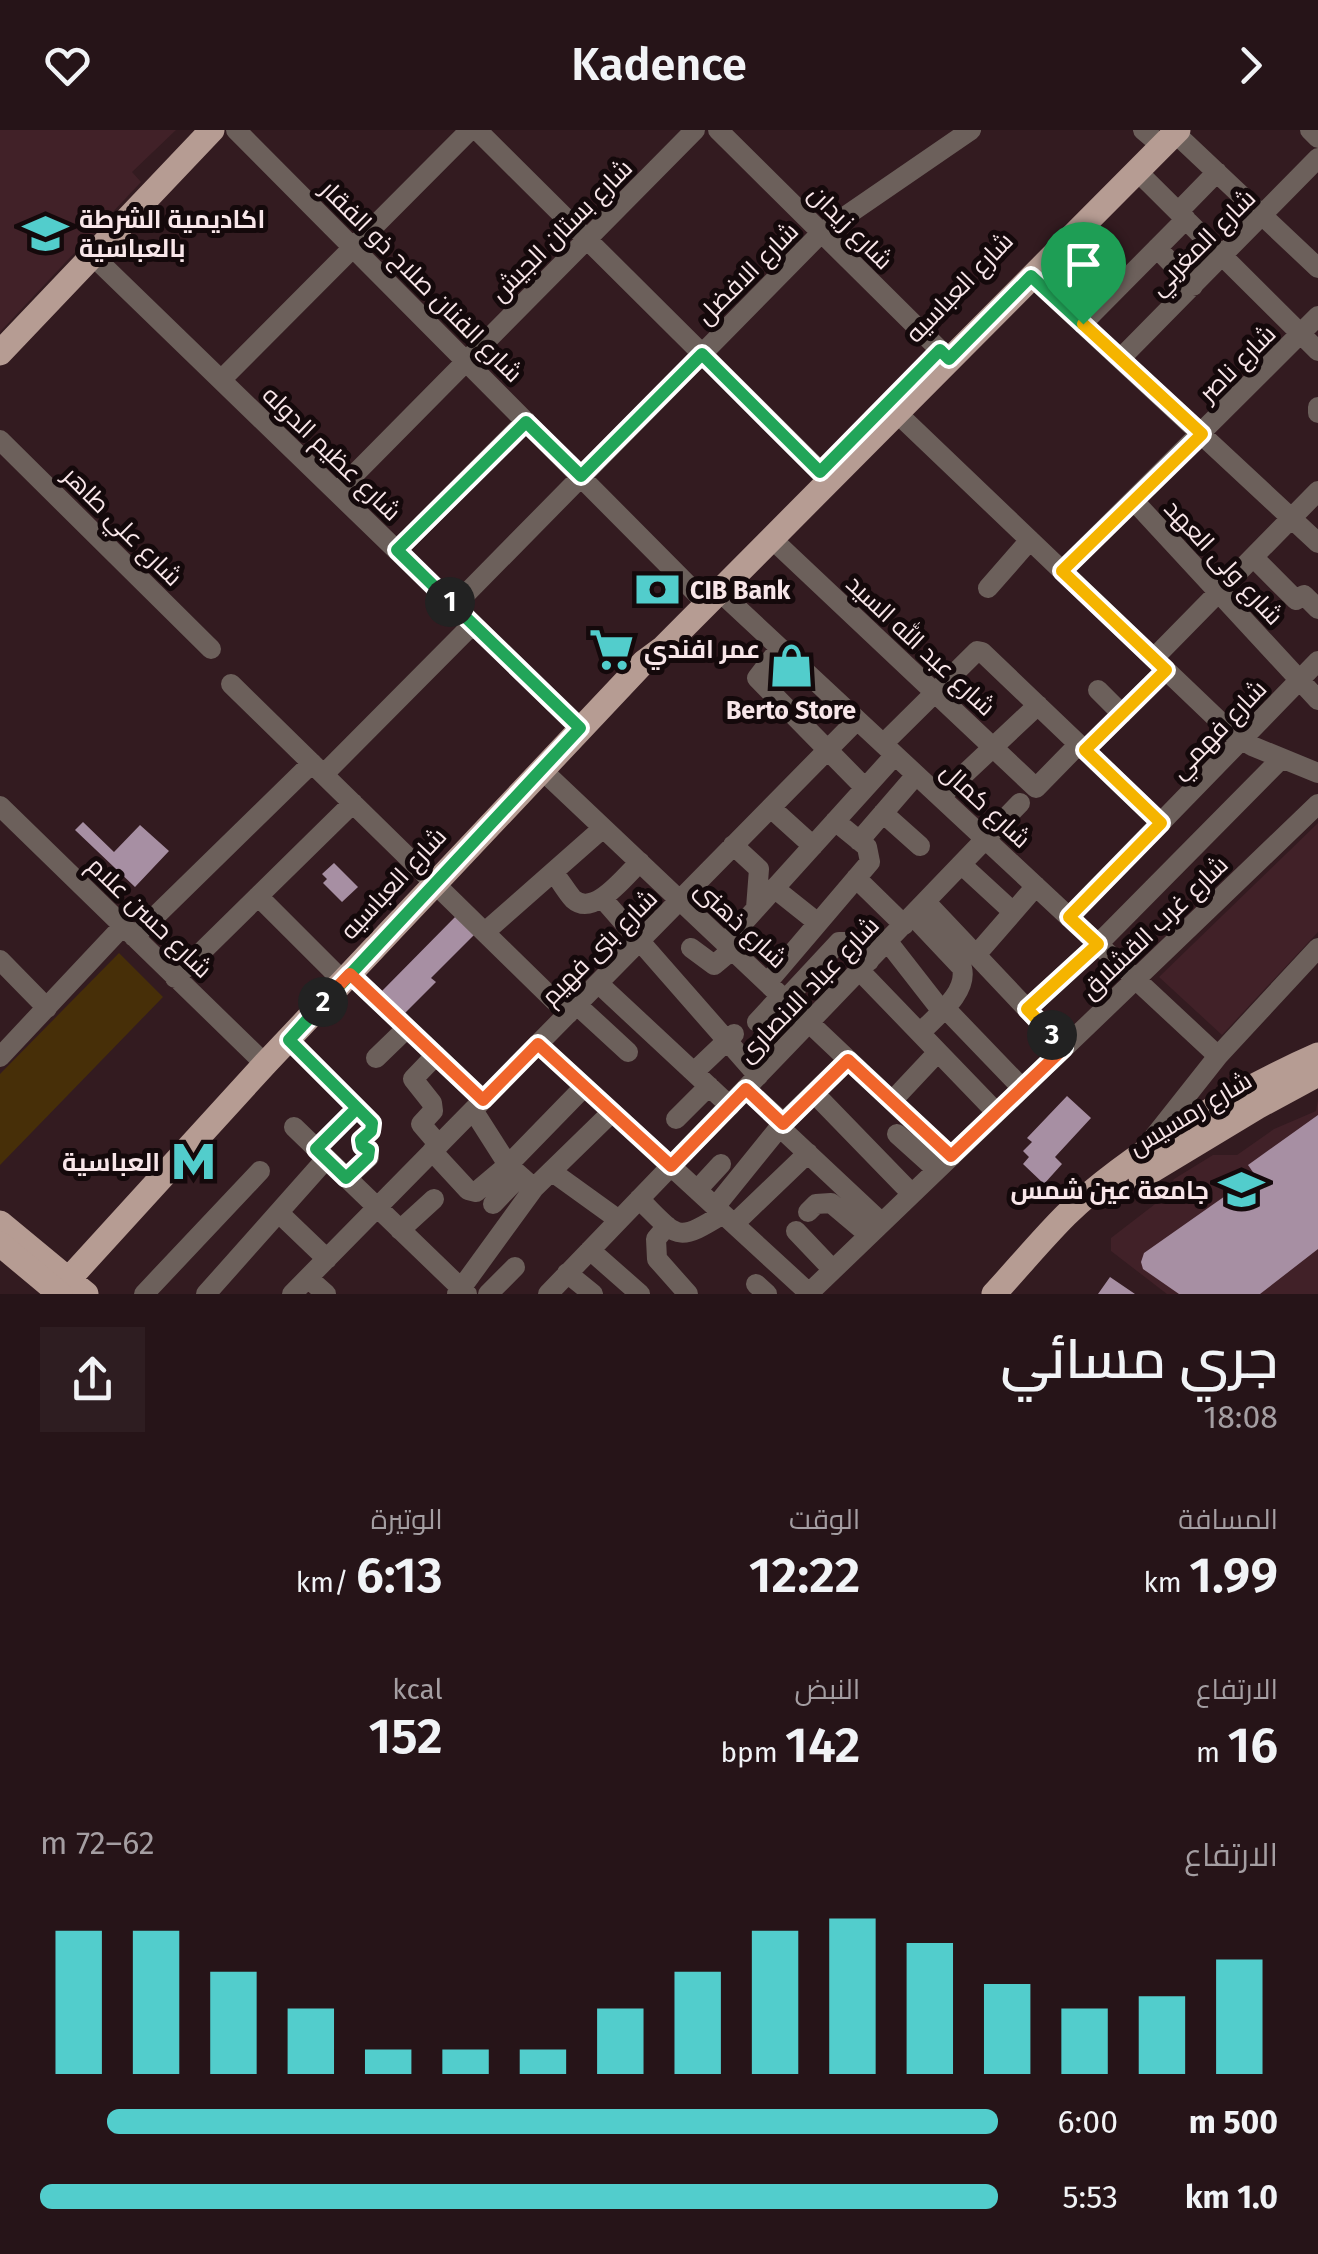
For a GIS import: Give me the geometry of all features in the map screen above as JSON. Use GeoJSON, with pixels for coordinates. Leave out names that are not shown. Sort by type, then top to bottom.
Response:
{"type":"FeatureCollection","features":[{"type":"Feature","properties":{"kind":"main road"},"geometry":{"type":"LineString","coordinates":[[0,353],[212,130]]}},
{"type":"Feature","properties":{"kind":"main road","name":"شارع العباسيه"},"geometry":{"type":"LineString","coordinates":[[69,1291],[265,1064],[540,768],[658,652],[820,472],[1031,276],[1137,171],[1160,134]]}},
{"type":"Feature","properties":{"kind":"main road","name":"شارع العباسيه"},"geometry":{"type":"LineString","coordinates":[[709,593],[772,539],[898,414],[944,355],[1160,134]]}},
{"type":"Feature","properties":{"kind":"main road","name":"شارع رمسيس"},"geometry":{"type":"LineString","coordinates":[[994,1294],[1068,1214],[1133,1163],[1245,1091],[1318,1055]]}},
{"type":"Feature","properties":{"kind":"main road","name":"شارع رمسيس"},"geometry":{"type":"LineString","coordinates":[[1012,1294],[1076,1226],[1144,1175],[1318,1074]]}},
{"type":"Feature","properties":{"kind":"main road"},"geometry":{"type":"LineString","coordinates":[[0,1223],[69,1291]]}},
{"type":"Feature","properties":{"kind":"main road"},"geometry":{"type":"LineString","coordinates":[[0,1244],[69,1291]]}},
{"type":"Feature","properties":{"kind":"street","name":"شارع الفنان صلاح ذو الفقار"},"geometry":{"type":"LineString","coordinates":[[236,130],[581,476],[709,593]]}},
{"type":"Feature","properties":{"kind":"street"},"geometry":{"type":"LineString","coordinates":[[221,380],[473,130],[820,472]]}},
{"type":"Feature","properties":{"kind":"street","name":"شارع بستان الجيش"},"geometry":{"type":"LineString","coordinates":[[337,492],[695,130]]}},
{"type":"Feature","properties":{"kind":"street","name":"شارع زيدان"},"geometry":{"type":"LineString","coordinates":[[718,130],[944,355]]}},
{"type":"Feature","properties":{"kind":"street"},"geometry":{"type":"LineString","coordinates":[[934,130],[950,146]]}},
{"type":"Feature","properties":{"kind":"street","name":"شارع الافضل"},"geometry":{"type":"LineString","coordinates":[[454,606],[822,232],[971,130]]}},
{"type":"Feature","properties":{"kind":"street"},"geometry":{"type":"LineString","coordinates":[[1310,130],[1318,138]]}},
{"type":"Feature","properties":{"kind":"street"},"geometry":{"type":"LineString","coordinates":[[1160,134],[1217,172],[1318,268]]}},
{"type":"Feature","properties":{"kind":"street","name":"شارع المغربي"},"geometry":{"type":"LineString","coordinates":[[1120,358],[1318,158]]}},
{"type":"Feature","properties":{"kind":"street"},"geometry":{"type":"LineString","coordinates":[[1137,171],[1318,351]]}},
{"type":"Feature","properties":{"kind":"street"},"geometry":{"type":"LineString","coordinates":[[1083,324],[1157,248],[1217,172]]}},
{"type":"Feature","properties":{"kind":"street"},"geometry":{"type":"LineString","coordinates":[[1157,248],[1193,286]]}},
{"type":"Feature","properties":{"kind":"street","name":"شارع عظيم الدوله"},"geometry":{"type":"LineString","coordinates":[[92,256],[580,728]]}},
{"type":"Feature","properties":{"kind":"street"},"geometry":{"type":"LineString","coordinates":[[1031,276],[1318,543]]}},
{"type":"Feature","properties":{"kind":"street","name":"شارع ناصر"},"geometry":{"type":"LineString","coordinates":[[1062,571],[1318,316]]}},
{"type":"Feature","properties":{"kind":"street"},"geometry":{"type":"LineString","coordinates":[[898,414],[1242,741],[1318,774]]}},
{"type":"Feature","properties":{"kind":"street"},"geometry":{"type":"LineString","coordinates":[[397,550],[526,422]]}},
{"type":"Feature","properties":{"kind":"street","name":"شارع علي طاهر"},"geometry":{"type":"LineString","coordinates":[[0,440],[211,649]]}},
{"type":"Feature","properties":{"kind":"street"},"geometry":{"type":"LineString","coordinates":[[1082,747],[1122,714],[1220,594],[1318,492]]}},
{"type":"Feature","properties":{"kind":"street","name":"شارع ولى العهد"},"geometry":{"type":"LineString","coordinates":[[1135,502],[1318,700]]}},
{"type":"Feature","properties":{"kind":"street","name":"شارع عبد الله السيد"},"geometry":{"type":"LineString","coordinates":[[772,539],[1036,788],[1082,747]]}},
{"type":"Feature","properties":{"kind":"street"},"geometry":{"type":"LineString","coordinates":[[988,588],[1030,540]]}},
{"type":"Feature","properties":{"kind":"street"},"geometry":{"type":"LineString","coordinates":[[1254,558],[1296,600],[1304,595],[1318,609]]}},
{"type":"Feature","properties":{"kind":"street","name":"شارع كمال"},"geometry":{"type":"LineString","coordinates":[[709,593],[780,648],[1218,1056]]}},
{"type":"Feature","properties":{"kind":"street"},"geometry":{"type":"LineString","coordinates":[[0,1056],[128,932],[318,768],[473,624]]}},
{"type":"Feature","properties":{"kind":"street"},"geometry":{"type":"LineString","coordinates":[[780,648],[756,678],[865,788]]}},
{"type":"Feature","properties":{"kind":"street"},"geometry":{"type":"LineString","coordinates":[[692,948],[714,965],[756,908],[865,788],[889,749],[935,693],[977,652],[986,655],[1161,823]]}},
{"type":"Feature","properties":{"kind":"street","name":"شارع فهمي"},"geometry":{"type":"LineString","coordinates":[[1069,917],[1318,661]]}},
{"type":"Feature","properties":{"kind":"street"},"geometry":{"type":"LineString","coordinates":[[231,684],[485,932],[628,1052]]}},
{"type":"Feature","properties":{"kind":"street"},"geometry":{"type":"LineString","coordinates":[[1098,690],[1122,714]]}},
{"type":"Feature","properties":{"kind":"street"},"geometry":{"type":"LineString","coordinates":[[940,797],[1038,705]]}},
{"type":"Feature","properties":{"kind":"street","name":"شارع بنى فهيم"},"geometry":{"type":"LineString","coordinates":[[292,1294],[857,720]]}},
{"type":"Feature","properties":{"kind":"street"},"geometry":{"type":"LineString","coordinates":[[1027,1009],[1098,944],[1281,759]]}},
{"type":"Feature","properties":{"kind":"street","name":"شارع ذهنى"},"geometry":{"type":"LineString","coordinates":[[540,768],[892,1101],[944,1163]]}},
{"type":"Feature","properties":{"kind":"street"},"geometry":{"type":"LineString","coordinates":[[859,841],[916,775]]}},
{"type":"Feature","properties":{"kind":"street"},"geometry":{"type":"LineString","coordinates":[[176,978],[353,802]]}},
{"type":"Feature","properties":{"kind":"street","name":"شارع عباد الانصارى"},"geometry":{"type":"LineString","coordinates":[[548,1294],[1020,803]]}},
{"type":"Feature","properties":{"kind":"street","name":"شارع غرب القشلاق"},"geometry":{"type":"LineString","coordinates":[[809,1293],[1318,804]]}},
{"type":"Feature","properties":{"kind":"street","name":"شارع حسن علام"},"geometry":{"type":"LineString","coordinates":[[0,806],[265,1064]]}},
{"type":"Feature","properties":{"kind":"street"},"geometry":{"type":"LineString","coordinates":[[771,808],[812,846]]}},
{"type":"Feature","properties":{"kind":"street"},"geometry":{"type":"LineString","coordinates":[[883,813],[920,846]]}},
{"type":"Feature","properties":{"kind":"street"},"geometry":{"type":"LineString","coordinates":[[757,1022],[818,923],[870,862],[867,847],[835,821]]}},
{"type":"Feature","properties":{"kind":"street"},"geometry":{"type":"LineString","coordinates":[[485,932],[603,828]]}},
{"type":"Feature","properties":{"kind":"street"},"geometry":{"type":"LineString","coordinates":[[734,845],[759,869],[756,908]]}},
{"type":"Feature","properties":{"kind":"street"},"geometry":{"type":"LineString","coordinates":[[553,872],[575,901],[594,903],[640,862]]}},
{"type":"Feature","properties":{"kind":"street"},"geometry":{"type":"LineString","coordinates":[[962,865],[1013,912]]}},
{"type":"Feature","properties":{"kind":"street"},"geometry":{"type":"LineString","coordinates":[[856,878],[976,955],[1064,1048]]}},
{"type":"Feature","properties":{"kind":"street"},"geometry":{"type":"LineString","coordinates":[[976,955],[1036,886]]}},
{"type":"Feature","properties":{"kind":"street"},"geometry":{"type":"LineString","coordinates":[[774,888],[818,923]]}},
{"type":"Feature","properties":{"kind":"street"},"geometry":{"type":"LineString","coordinates":[[258,896],[436,1055],[478,1105],[521,1177]]}},
{"type":"Feature","properties":{"kind":"street"},"geometry":{"type":"LineString","coordinates":[[602,898],[639,942],[731,1036],[752,1082],[786,1132],[875,1229]]}},
{"type":"Feature","properties":{"kind":"street"},"geometry":{"type":"LineString","coordinates":[[914,914],[962,968],[962,988],[920,1033]]}},
{"type":"Feature","properties":{"kind":"street"},"geometry":{"type":"LineString","coordinates":[[778,993],[839,942],[849,942],[920,1033],[996,1112]]}},
{"type":"Feature","properties":{"kind":"street"},"geometry":{"type":"LineString","coordinates":[[888,942],[942,1009],[1022,1088]]}},
{"type":"Feature","properties":{"kind":"street","name":"شارع رمسيس"},"geometry":{"type":"LineString","coordinates":[[1133,1163],[1218,1056],[1318,948]]}},
{"type":"Feature","properties":{"kind":"street"},"geometry":{"type":"LineString","coordinates":[[0,960],[47,1008]]}},
{"type":"Feature","properties":{"kind":"street"},"geometry":{"type":"LineString","coordinates":[[598,983],[730,1106]]}},
{"type":"Feature","properties":{"kind":"street"},"geometry":{"type":"LineString","coordinates":[[376,1058],[407,1028]]}},
{"type":"Feature","properties":{"kind":"street"},"geometry":{"type":"LineString","coordinates":[[676,1119],[731,1036]]}},
{"type":"Feature","properties":{"kind":"street"},"geometry":{"type":"LineString","coordinates":[[289,1040],[372,1123],[361,1143],[370,1154],[346,1178]]}},
{"type":"Feature","properties":{"kind":"street"},"geometry":{"type":"LineString","coordinates":[[538,1044],[809,1293]]}},
{"type":"Feature","properties":{"kind":"street"},"geometry":{"type":"LineString","coordinates":[[892,1101],[938,1052]]}},
{"type":"Feature","properties":{"kind":"street"},"geometry":{"type":"LineString","coordinates":[[436,1055],[413,1079],[432,1103],[433,1111],[422,1124],[468,1190],[484,1198],[521,1177],[552,1172],[612,1112]]}},
{"type":"Feature","properties":{"kind":"street"},"geometry":{"type":"LineString","coordinates":[[724,1215],[783,1124],[848,1060]]}},
{"type":"Feature","properties":{"kind":"street"},"geometry":{"type":"LineString","coordinates":[[294,1127],[462,1292],[521,1177],[584,1087]]}},
{"type":"Feature","properties":{"kind":"street"},"geometry":{"type":"LineString","coordinates":[[814,1092],[912,1194]]}},
{"type":"Feature","properties":{"kind":"street"},"geometry":{"type":"LineString","coordinates":[[206,1294],[279,1213],[357,1108]]}},
{"type":"Feature","properties":{"kind":"street"},"geometry":{"type":"LineString","coordinates":[[897,1134],[944,1163]]}},
{"type":"Feature","properties":{"kind":"street"},"geometry":{"type":"LineString","coordinates":[[639,1199],[667,1226],[690,1235],[808,1153]]}},
{"type":"Feature","properties":{"kind":"street"},"geometry":{"type":"LineString","coordinates":[[698,1190],[720,1164]]}},
{"type":"Feature","properties":{"kind":"street"},"geometry":{"type":"LineString","coordinates":[[144,1294],[260,1171]]}},
{"type":"Feature","properties":{"kind":"street"},"geometry":{"type":"LineString","coordinates":[[552,1172],[619,1220]]}},
{"type":"Feature","properties":{"kind":"street"},"geometry":{"type":"LineString","coordinates":[[400,1230],[434,1199]]}},
{"type":"Feature","properties":{"kind":"street"},"geometry":{"type":"LineString","coordinates":[[808,1212],[816,1204],[832,1202],[875,1229]]}},
{"type":"Feature","properties":{"kind":"street"},"geometry":{"type":"LineString","coordinates":[[279,1213],[327,1259]]}},
{"type":"Feature","properties":{"kind":"street"},"geometry":{"type":"LineString","coordinates":[[667,1226],[656,1239],[657,1259],[688,1294]]}},
{"type":"Feature","properties":{"kind":"street"},"geometry":{"type":"LineString","coordinates":[[796,1231],[833,1270]]}},
{"type":"Feature","properties":{"kind":"street"},"geometry":{"type":"LineString","coordinates":[[590,1250],[640,1294]]}},
{"type":"Feature","properties":{"kind":"street"},"geometry":{"type":"LineString","coordinates":[[488,1294],[515,1268]]}},
{"type":"Feature","properties":{"kind":"street"},"geometry":{"type":"LineString","coordinates":[[649,1294],[667,1270]]}},
{"type":"Feature","properties":{"kind":"street"},"geometry":{"type":"LineString","coordinates":[[568,1274],[593,1294]]}},
{"type":"Feature","properties":{"kind":"street"},"geometry":{"type":"LineString","coordinates":[[308,1278],[326,1294]]}},
{"type":"Feature","properties":{"kind":"shaded area","name":"اكاديمية الشرطة بالعباسية"},"geometry":{"type":"Polygon","coordinates":[[[0,130],[176,130],[132,172],[141,182],[0,332],[0,130]]]}},
{"type":"Feature","properties":{"kind":"shaded area"},"geometry":{"type":"Polygon","coordinates":[[[1318,823],[1318,932],[1222,1035],[1159,977],[1318,823]]]}},
{"type":"Feature","properties":{"kind":"shaded area"},"geometry":{"type":"Polygon","coordinates":[[[119,953],[163,997],[0,1165],[0,1074],[119,953]]]}},
{"type":"Feature","properties":{"kind":"shaded area","name":"جامعة عين شمس"},"geometry":{"type":"Polygon","coordinates":[[[1318,1099],[1318,1294],[1167,1294],[1111,1251],[1111,1238],[1159,1201],[1174,1179],[1213,1155],[1237,1155],[1274,1129],[1316,1111],[1318,1099]]]}},
{"type":"Feature","properties":{"kind":"building"},"geometry":{"type":"Polygon","coordinates":[[[83,822],[114,852],[140,825],[169,851],[135,887],[75,830],[83,822]]]}},
{"type":"Feature","properties":{"kind":"building"},"geometry":{"type":"Polygon","coordinates":[[[334,863],[358,887],[342,902],[323,883],[327,879],[322,874],[334,863]]]}},
{"type":"Feature","properties":{"kind":"building"},"geometry":{"type":"Polygon","coordinates":[[[457,915],[475,934],[431,978],[436,982],[404,1014],[381,992],[457,915]]]}},
{"type":"Feature","properties":{"kind":"building"},"geometry":{"type":"Polygon","coordinates":[[[1067,1096],[1091,1118],[1055,1157],[1062,1164],[1044,1184],[1023,1164],[1029,1157],[1023,1151],[1032,1142],[1027,1138],[1067,1096]]]}},
{"type":"Feature","properties":{"kind":"building","name":"جامعة عين شمس"},"geometry":{"type":"Polygon","coordinates":[[[1318,1115],[1318,1249],[1260,1294],[1179,1294],[1143,1269],[1144,1253],[1255,1175],[1248,1165],[1318,1115]]]}},
{"type":"Feature","properties":{"kind":"building"},"geometry":{"type":"Polygon","coordinates":[[[1110,1277],[1135,1294],[1098,1294],[1110,1277]]]}},
{"type":"Feature","properties":{"kind":"place","name":"اكاديمية الشرطة بالعباسية"},"geometry":{"type":"Point","coordinates":[46,233]}},
{"type":"Feature","properties":{"kind":"place","name":"CIB Bank"},"geometry":{"type":"Point","coordinates":[657,590]}},
{"type":"Feature","properties":{"kind":"place","name":"عمر افندي"},"geometry":{"type":"Point","coordinates":[611,649]}},
{"type":"Feature","properties":{"kind":"place","name":"Berto Store"},"geometry":{"type":"Point","coordinates":[791,666]}},
{"type":"Feature","properties":{"kind":"place","name":"العباسية"},"geometry":{"type":"Point","coordinates":[193,1162]}},
{"type":"Feature","properties":{"kind":"place","name":"جامعة عين شمس"},"geometry":{"type":"Point","coordinates":[1242,1190]}},
{"type":"Feature","properties":{"kind":"route"},"geometry":{"type":"LineString","coordinates":[[1083,324],[1031,276],[949,359],[940,350],[820,472],[702,354],[581,476],[526,422],[397,550],[580,728],[540,768],[350,974],[289,1040],[357,1108],[316,1149],[346,1178],[370,1154],[361,1140],[371,1131],[372,1123],[289,1040],[343,980],[350,974],[483,1100],[538,1044],[671,1166],[746,1089],[783,1124],[848,1060],[951,1156],[1064,1048],[1027,1009],[1098,944],[1069,917],[1161,823],[1085,750],[1166,670],[1062,571],[1202,434],[1083,324]]}}]}
